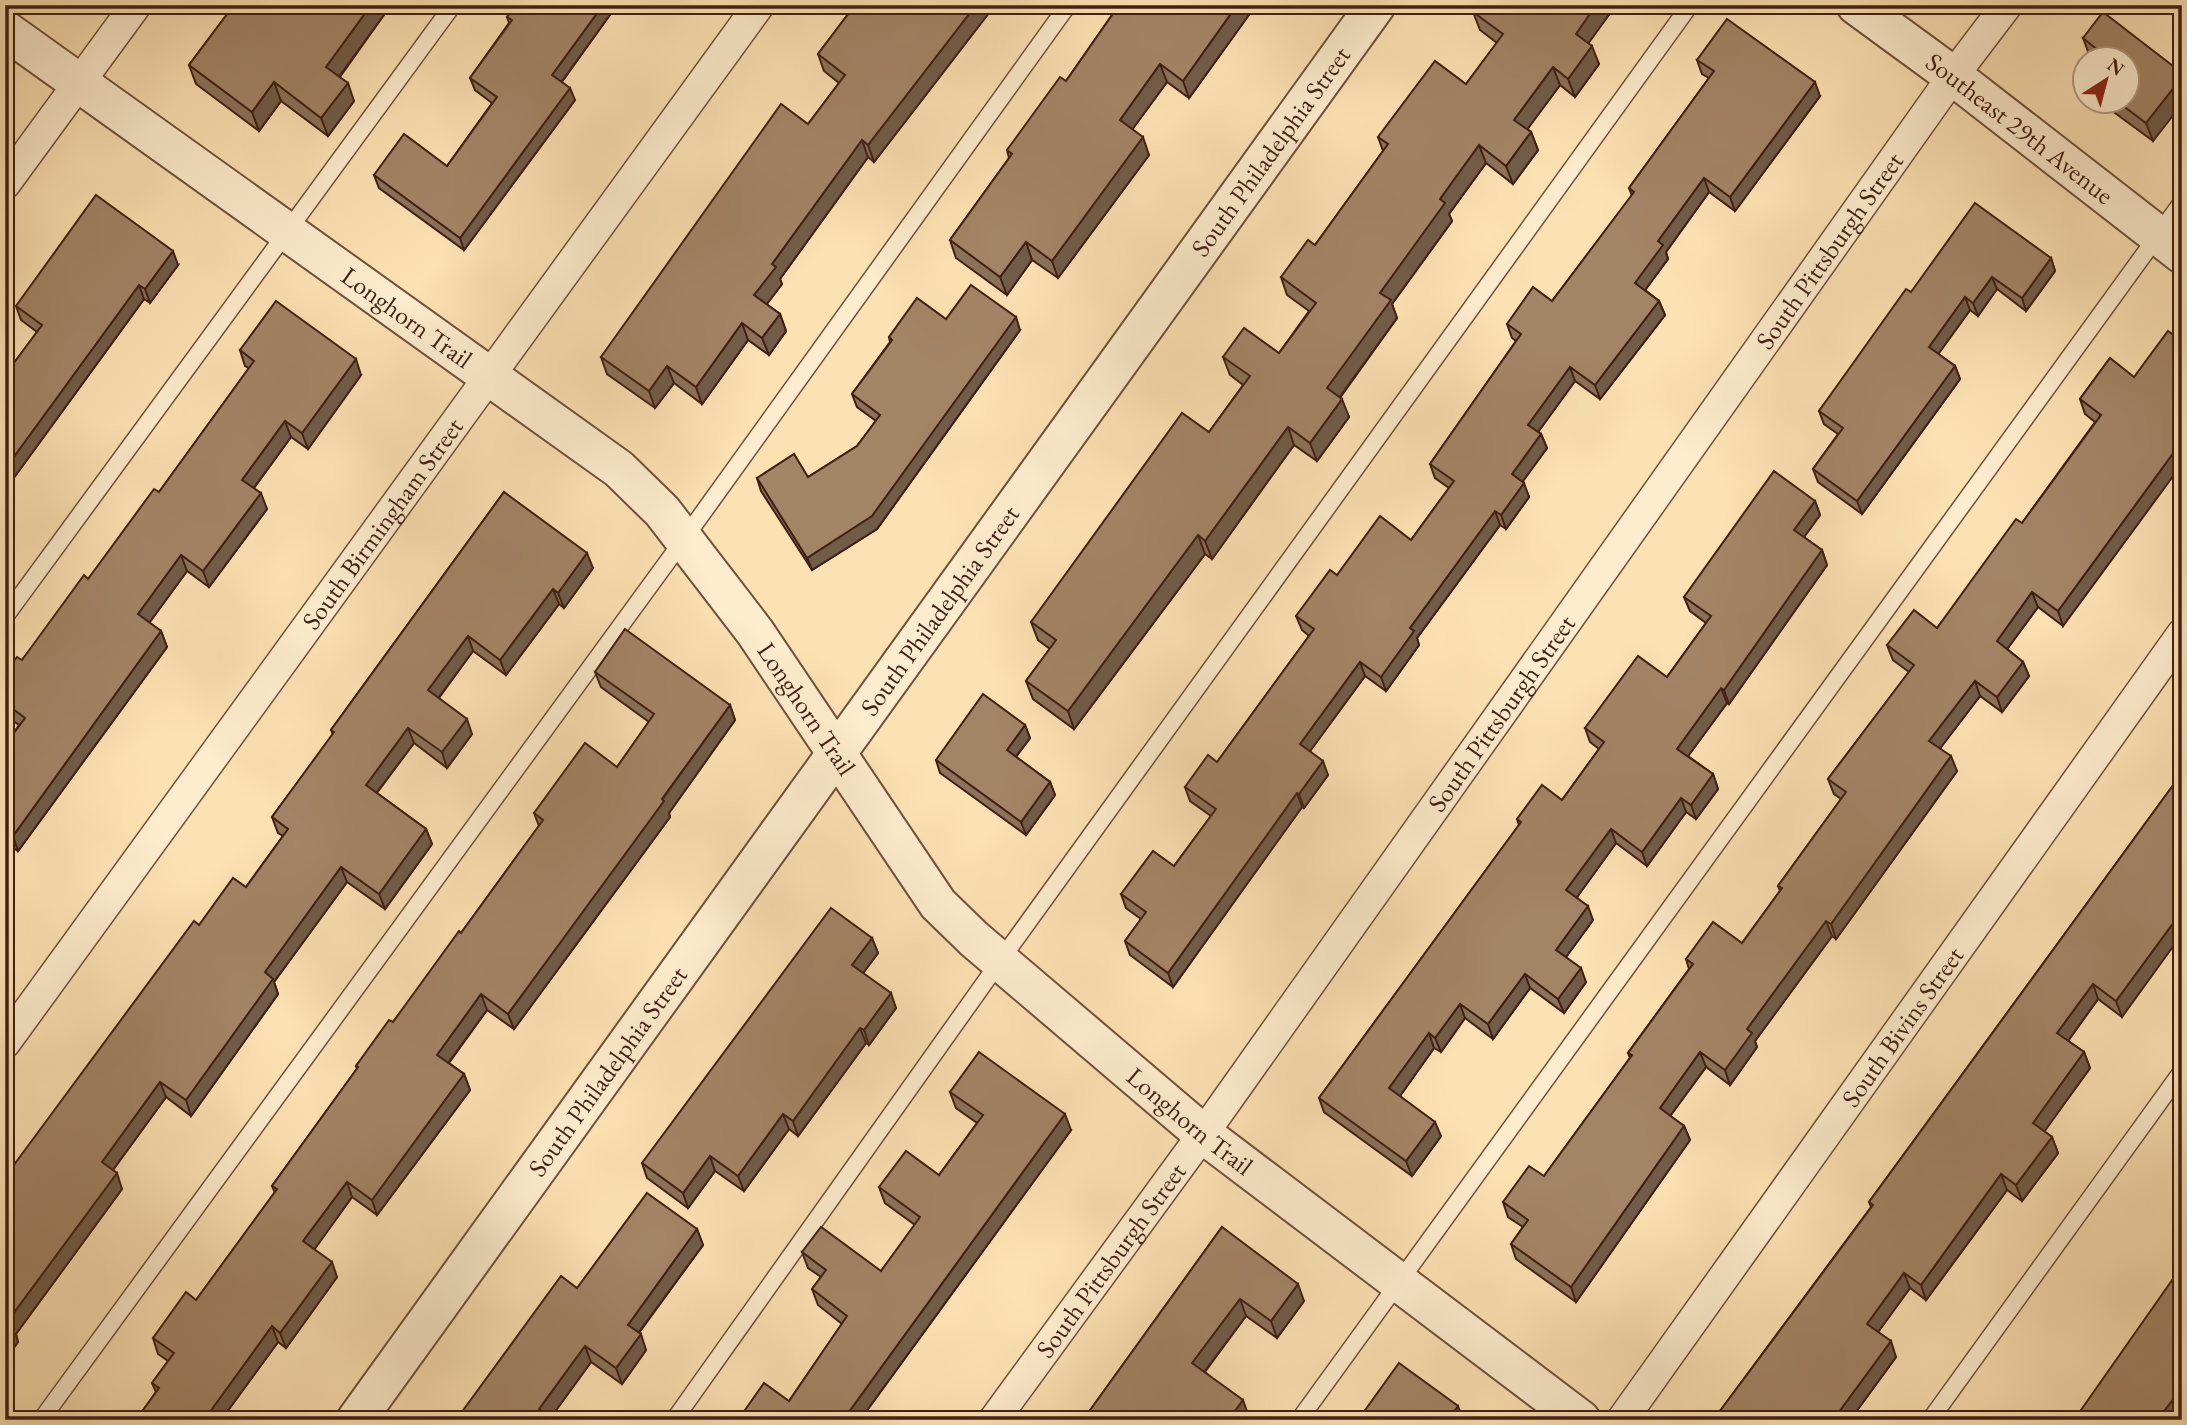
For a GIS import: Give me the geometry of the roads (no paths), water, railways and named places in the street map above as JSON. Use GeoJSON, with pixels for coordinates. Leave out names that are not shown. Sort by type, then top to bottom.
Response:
{"type":"FeatureCollection","features":[{"type":"Feature","properties":{"kind":"street"},"geometry":{"type":"LineString","coordinates":[[5,184],[136,5]]}},
{"type":"Feature","properties":{"kind":"street","name":"South Birmingham Street"},"geometry":{"type":"LineString","coordinates":[[5,1043],[759,5]]}},
{"type":"Feature","properties":{"kind":"street","name":"South Philadelphia Street"},"geometry":{"type":"LineString","coordinates":[[356,1420],[1376,5]]}},
{"type":"Feature","properties":{"kind":"street","name":"Southeast 29th Avenue"},"geometry":{"type":"LineString","coordinates":[[1856,5],[1953,76],[2170,245]]}},
{"type":"Feature","properties":{"kind":"street","name":"South Pittsburgh Street"},"geometry":{"type":"LineString","coordinates":[[994,1420],[1203,1133],[1953,76],[2007,5]]}},
{"type":"Feature","properties":{"kind":"street","name":"Longhorn Trail"},"geometry":{"type":"LineString","coordinates":[[5,30],[620,470],[662,511],[755,632],[938,904],[1000,961],[1203,1133],[1581,1420]]}},
{"type":"Feature","properties":{"kind":"street","name":"South Bivins Street"},"geometry":{"type":"LineString","coordinates":[[1622,1420],[2182,634]]}},
{"type":"Feature","properties":{"kind":"lane"},"geometry":{"type":"LineString","coordinates":[[5,617],[453,5]]}},
{"type":"Feature","properties":{"kind":"lane"},"geometry":{"type":"LineString","coordinates":[[41,1420],[684,539],[1068,5]]}},
{"type":"Feature","properties":{"kind":"lane"},"geometry":{"type":"LineString","coordinates":[[674,1420],[1000,961],[1690,5]]}},
{"type":"Feature","properties":{"kind":"lane"},"geometry":{"type":"LineString","coordinates":[[1299,1420],[2170,245],[2182,202]]}},
{"type":"Feature","properties":{"kind":"lane"},"geometry":{"type":"LineString","coordinates":[[1930,1420],[2182,1071]]}}]}
